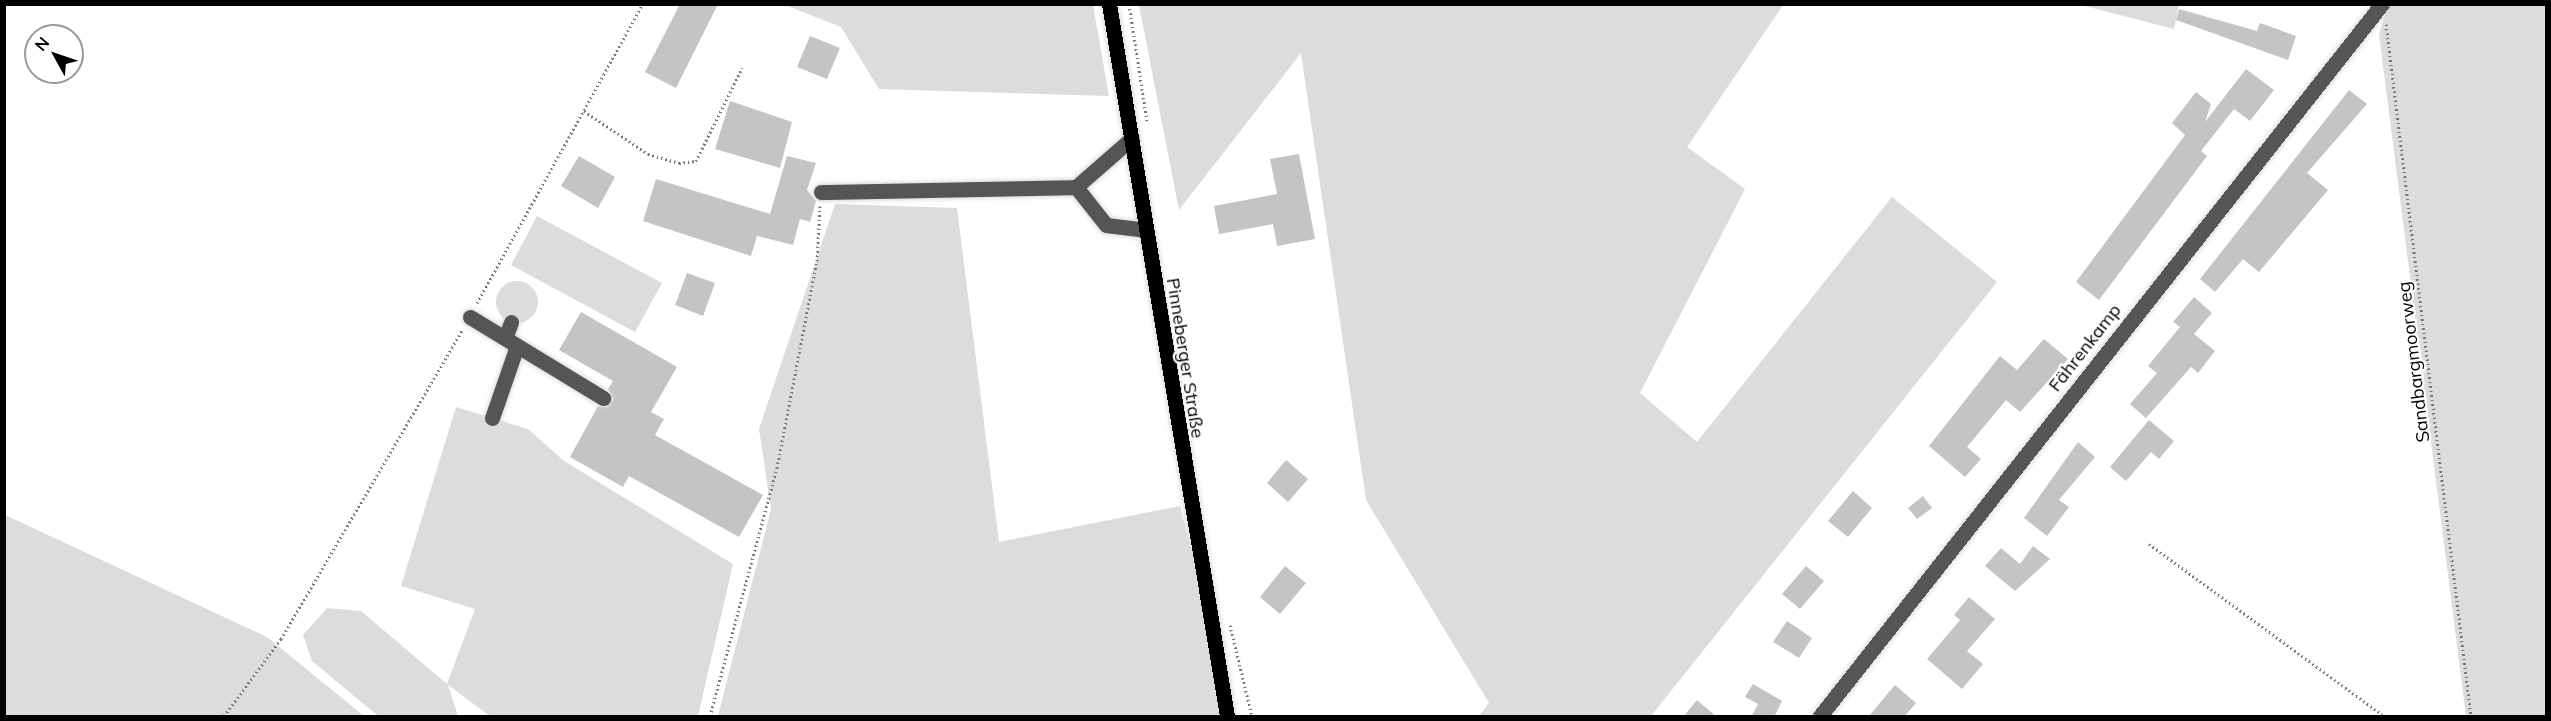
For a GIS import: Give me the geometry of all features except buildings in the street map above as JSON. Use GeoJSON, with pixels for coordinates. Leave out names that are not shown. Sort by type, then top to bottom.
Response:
{"type":"FeatureCollection","features":[{"type":"Feature","properties":{"kind":"main road","name":"Pinneberger Straße"},"geometry":{"type":"LineString","coordinates":[[1109,4],[1227,717]]}},
{"type":"Feature","properties":{"kind":"street","name":"Fährenkamp"},"geometry":{"type":"LineString","coordinates":[[1820,717],[2384,10]]}},
{"type":"Feature","properties":{"kind":"street"},"geometry":{"type":"LineString","coordinates":[[821,192],[1076,187],[1132,138]]}},
{"type":"Feature","properties":{"kind":"street"},"geometry":{"type":"LineString","coordinates":[[1076,187],[1106,225],[1145,230]]}},
{"type":"Feature","properties":{"kind":"street"},"geometry":{"type":"LineString","coordinates":[[470,317],[603,398]]}},
{"type":"Feature","properties":{"kind":"street"},"geometry":{"type":"LineString","coordinates":[[492,418],[511,342],[511,322]]}},
{"type":"Feature","properties":{"kind":"path"},"geometry":{"type":"LineString","coordinates":[[225,717],[281,639],[470,317],[643,4]]}},
{"type":"Feature","properties":{"kind":"path","name":"Sandbargmoorweg"},"geometry":{"type":"LineString","coordinates":[[2384,10],[2471,717]]}},
{"type":"Feature","properties":{"kind":"path"},"geometry":{"type":"LineString","coordinates":[[584,111],[648,154],[679,163],[696,160],[742,68]]}},
{"type":"Feature","properties":{"kind":"path"},"geometry":{"type":"LineString","coordinates":[[710,717],[777,468],[817,261],[821,192]]}},
{"type":"Feature","properties":{"kind":"path"},"geometry":{"type":"LineString","coordinates":[[2149,544],[2384,717]]}},
{"type":"Feature","properties":{"kind":"shaded area"},"geometry":{"type":"Polygon","coordinates":[[[785,5],[1093,5],[1109,96],[879,89],[841,27],[785,5]]]}},
{"type":"Feature","properties":{"kind":"shaded area"},"geometry":{"type":"Polygon","coordinates":[[[1139,5],[1783,5],[1687,147],[1745,189],[1640,393],[1697,442],[1892,197],[1997,282],[1651,716],[1479,716],[1489,703],[1366,500],[1301,53],[1179,210],[1139,5]]]}},
{"type":"Feature","properties":{"kind":"shaded area"},"geometry":{"type":"Polygon","coordinates":[[[2081,5],[2179,5],[2174,29],[2081,5]]]}},
{"type":"Feature","properties":{"kind":"shaded area"},"geometry":{"type":"Polygon","coordinates":[[[2388,5],[2546,5],[2546,716],[2466,716],[2379,34],[2388,5]]]}},
{"type":"Feature","properties":{"kind":"shaded area"},"geometry":{"type":"Polygon","coordinates":[[[835,204],[957,208],[999,542],[1180,506],[1235,716],[718,716],[771,509],[759,429],[835,204]]]}},
{"type":"Feature","properties":{"kind":"shaded area"},"geometry":{"type":"Polygon","coordinates":[[[537,216],[662,283],[635,332],[511,265],[537,216]]]}},
{"type":"Feature","properties":{"kind":"shaded area"},"geometry":{"type":"Polygon","coordinates":[[[517,281],[532,287],[538,302],[532,317],[517,323],[502,317],[496,302],[502,287],[517,281]]]}},
{"type":"Feature","properties":{"kind":"shaded area"},"geometry":{"type":"Polygon","coordinates":[[[456,407],[528,429],[564,461],[733,564],[698,716],[490,716],[448,685],[458,716],[378,716],[312,661],[303,635],[327,608],[361,611],[447,684],[475,609],[401,586],[456,407]]]}},
{"type":"Feature","properties":{"kind":"shaded area"},"geometry":{"type":"Polygon","coordinates":[[[5,515],[267,637],[364,716],[5,716],[5,515]]]}}]}
